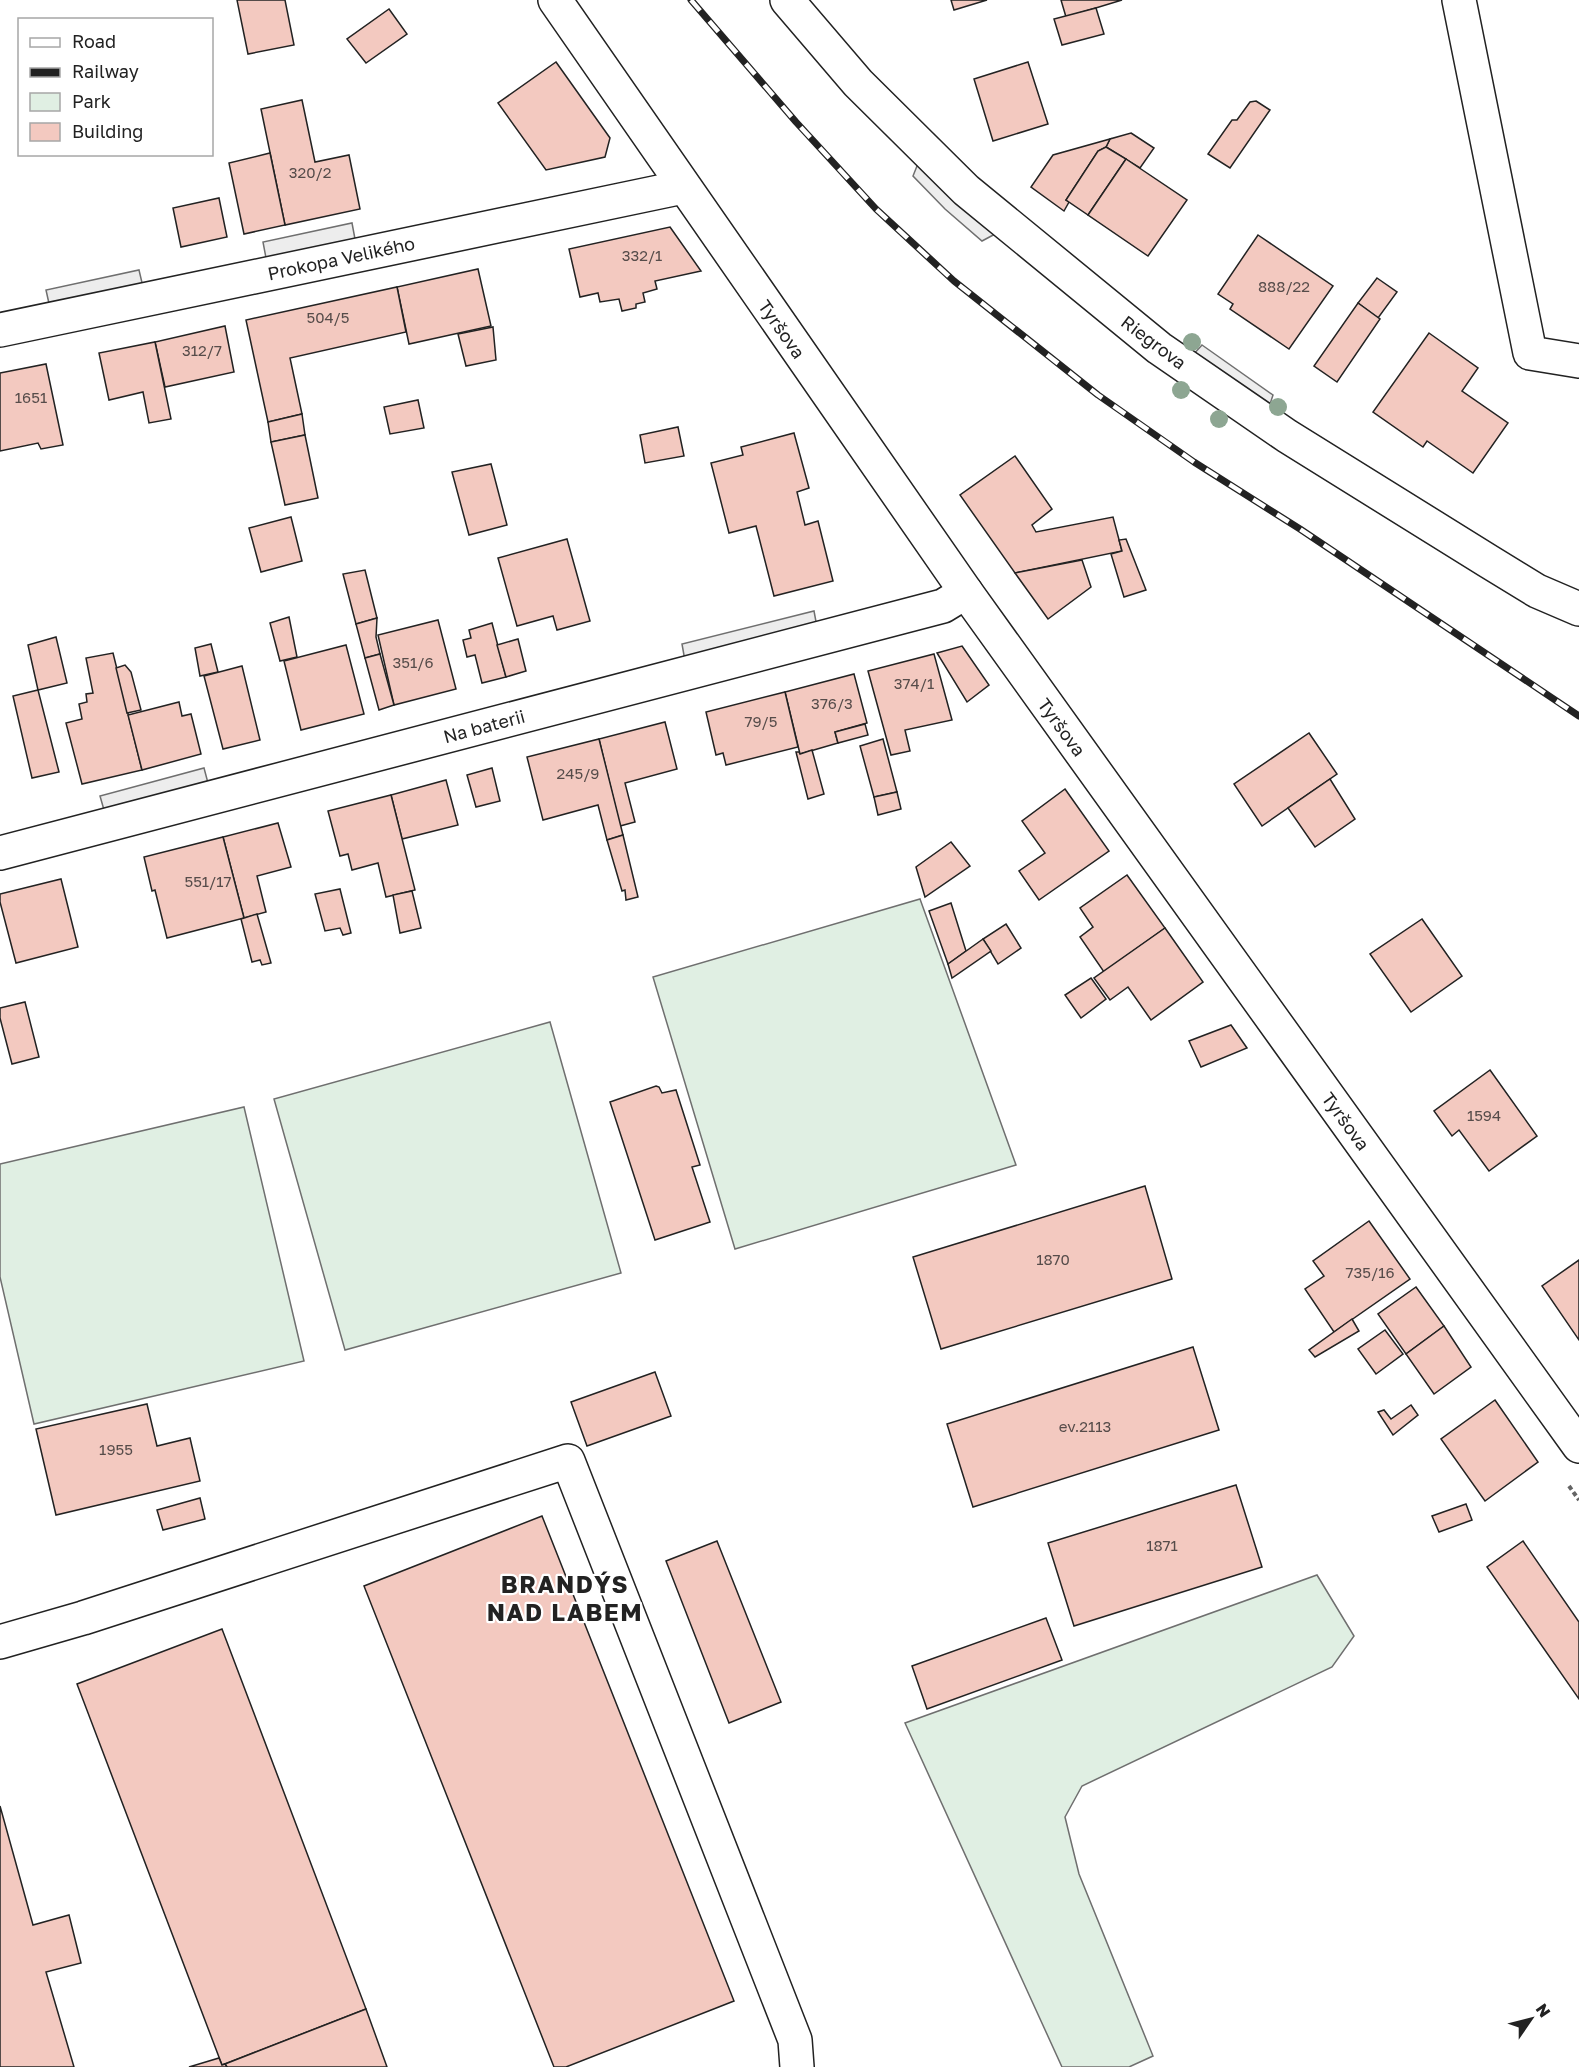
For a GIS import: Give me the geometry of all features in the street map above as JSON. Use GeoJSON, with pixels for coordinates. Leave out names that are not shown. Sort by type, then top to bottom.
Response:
{"type":"FeatureCollection","features":[{"type":"Feature","properties":{"kind":"street","name":"Tyršova"},"geometry":{"type":"LineString","coordinates":[[555,0],[966,592],[1579,1446]]}},
{"type":"Feature","properties":{"kind":"street","name":"Riegrova"},"geometry":{"type":"LineString","coordinates":[[787,0],[858,83],[966,190],[1159,348],[1287,436],[1488,561],[1537,591],[1579,609]]}},
{"type":"Feature","properties":{"kind":"street"},"geometry":{"type":"LineString","coordinates":[[1459,0],[1530,353],[1579,361]]}},
{"type":"Feature","properties":{"kind":"street","name":"Prokopa Velikého"},"geometry":{"type":"LineString","coordinates":[[0,330],[683,187]]}},
{"type":"Feature","properties":{"kind":"street","name":"Na baterii"},"geometry":{"type":"LineString","coordinates":[[0,853],[943,606],[966,592]]}},
{"type":"Feature","properties":{"kind":"street"},"geometry":{"type":"LineString","coordinates":[[0,1642],[568,1461],[795,2040],[797,2067]]}},
{"type":"Feature","properties":{"kind":"green space"},"geometry":{"type":"Polygon","coordinates":[[[920,899],[1016,1165],[735,1249],[653,977],[920,899]]]}},
{"type":"Feature","properties":{"kind":"green space"},"geometry":{"type":"Polygon","coordinates":[[[550,1022],[621,1273],[345,1350],[274,1099],[550,1022]]]}},
{"type":"Feature","properties":{"kind":"green space"},"geometry":{"type":"Polygon","coordinates":[[[244,1107],[304,1361],[34,1424],[0,1277],[0,1164],[244,1107]]]}},
{"type":"Feature","properties":{"kind":"green space"},"geometry":{"type":"Polygon","coordinates":[[[1317,1575],[1354,1636],[1332,1667],[1082,1786],[1065,1817],[1079,1874],[1153,2056],[1129,2067],[1062,2067],[905,1723],[1317,1575]]]}},
{"type":"Feature","properties":{"kind":"shaded area"},"geometry":{"type":"Polygon","coordinates":[[[919,161],[997,233],[982,241],[945,209],[913,176],[919,161]]]}},
{"type":"Feature","properties":{"kind":"shaded area"},"geometry":{"type":"Polygon","coordinates":[[[352,223],[355,239],[266,258],[263,242],[352,223]]]}},
{"type":"Feature","properties":{"kind":"shaded area"},"geometry":{"type":"Polygon","coordinates":[[[139,270],[143,287],[50,308],[46,290],[139,270]]]}},
{"type":"Feature","properties":{"kind":"shaded area"},"geometry":{"type":"Polygon","coordinates":[[[1202,345],[1273,395],[1268,410],[1191,357],[1202,345]]]}},
{"type":"Feature","properties":{"kind":"shaded area"},"geometry":{"type":"Polygon","coordinates":[[[814,611],[817,627],[685,661],[682,644],[814,611]]]}},
{"type":"Feature","properties":{"kind":"shaded area"},"geometry":{"type":"Polygon","coordinates":[[[204,768],[208,783],[104,810],[100,796],[204,768]]]}},
{"type":"Feature","properties":{"kind":"building"},"geometry":{"type":"Polygon","coordinates":[[[237,0],[285,0],[294,45],[248,54],[237,0]]]}},
{"type":"Feature","properties":{"kind":"building"},"geometry":{"type":"Polygon","coordinates":[[[951,0],[987,0],[954,10],[951,0]]]}},
{"type":"Feature","properties":{"kind":"building"},"geometry":{"type":"Polygon","coordinates":[[[1061,0],[1122,0],[1066,17],[1061,0]]]}},
{"type":"Feature","properties":{"kind":"building"},"geometry":{"type":"Polygon","coordinates":[[[1096,8],[1104,34],[1062,45],[1054,19],[1096,8]]]}},
{"type":"Feature","properties":{"kind":"building"},"geometry":{"type":"Polygon","coordinates":[[[389,9],[407,34],[366,63],[347,39],[389,9]]]}},
{"type":"Feature","properties":{"kind":"building"},"geometry":{"type":"Polygon","coordinates":[[[556,62],[610,138],[605,157],[546,170],[498,103],[556,62]]]}},
{"type":"Feature","properties":{"kind":"building"},"geometry":{"type":"Polygon","coordinates":[[[1028,62],[1048,124],[993,141],[974,79],[1028,62]]]}},
{"type":"Feature","properties":{"kind":"building"},"geometry":{"type":"Polygon","coordinates":[[[302,100],[315,162],[349,155],[360,209],[285,225],[261,109],[302,100]]]}},
{"type":"Feature","properties":{"kind":"building"},"geometry":{"type":"Polygon","coordinates":[[[1256,101],[1270,110],[1230,168],[1208,154],[1232,120],[1237,120],[1250,102],[1256,101]]]}},
{"type":"Feature","properties":{"kind":"building"},"geometry":{"type":"Polygon","coordinates":[[[1131,133],[1154,148],[1140,168],[1106,147],[1110,139],[1131,133]]]}},
{"type":"Feature","properties":{"kind":"building"},"geometry":{"type":"Polygon","coordinates":[[[1110,139],[1106,147],[1098,151],[1066,200],[1069,202],[1064,211],[1031,187],[1053,155],[1110,139]]]}},
{"type":"Feature","properties":{"kind":"building"},"geometry":{"type":"Polygon","coordinates":[[[1106,147],[1126,159],[1088,215],[1066,200],[1098,151],[1106,147]]]}},
{"type":"Feature","properties":{"kind":"building"},"geometry":{"type":"Polygon","coordinates":[[[270,153],[285,225],[244,234],[229,163],[270,153]]]}},
{"type":"Feature","properties":{"kind":"building"},"geometry":{"type":"Polygon","coordinates":[[[1126,159],[1187,200],[1148,256],[1088,215],[1126,159]]]}},
{"type":"Feature","properties":{"kind":"building"},"geometry":{"type":"Polygon","coordinates":[[[219,198],[227,237],[181,247],[173,208],[219,198]]]}},
{"type":"Feature","properties":{"kind":"building"},"geometry":{"type":"Polygon","coordinates":[[[670,227],[701,271],[655,281],[657,289],[643,293],[645,302],[636,304],[636,308],[622,311],[619,299],[600,302],[598,293],[580,297],[569,249],[670,227]]]}},
{"type":"Feature","properties":{"kind":"building"},"geometry":{"type":"Polygon","coordinates":[[[1258,235],[1333,286],[1289,349],[1230,309],[1233,304],[1218,294],[1258,235]]]}},
{"type":"Feature","properties":{"kind":"building"},"geometry":{"type":"Polygon","coordinates":[[[478,269],[491,326],[409,344],[397,287],[478,269]]]}},
{"type":"Feature","properties":{"kind":"building"},"geometry":{"type":"Polygon","coordinates":[[[1377,278],[1397,292],[1378,318],[1358,303],[1377,278]]]}},
{"type":"Feature","properties":{"kind":"building"},"geometry":{"type":"Polygon","coordinates":[[[397,287],[406,332],[290,358],[302,414],[268,422],[246,320],[397,287]]]}},
{"type":"Feature","properties":{"kind":"building"},"geometry":{"type":"Polygon","coordinates":[[[1358,303],[1380,319],[1337,382],[1314,366],[1358,303]]]}},
{"type":"Feature","properties":{"kind":"building"},"geometry":{"type":"Polygon","coordinates":[[[225,326],[234,372],[165,387],[155,342],[225,326]]]}},
{"type":"Feature","properties":{"kind":"building"},"geometry":{"type":"Polygon","coordinates":[[[493,327],[496,360],[466,366],[458,334],[493,327]]]}},
{"type":"Feature","properties":{"kind":"building"},"geometry":{"type":"Polygon","coordinates":[[[1429,333],[1478,368],[1462,391],[1508,423],[1473,473],[1427,441],[1423,447],[1373,412],[1429,333]]]}},
{"type":"Feature","properties":{"kind":"building"},"geometry":{"type":"Polygon","coordinates":[[[155,342],[171,419],[149,423],[143,392],[109,400],[99,353],[155,342]]]}},
{"type":"Feature","properties":{"kind":"building"},"geometry":{"type":"Polygon","coordinates":[[[46,364],[63,445],[41,449],[38,443],[0,451],[0,373],[46,364]]]}},
{"type":"Feature","properties":{"kind":"building"},"geometry":{"type":"Polygon","coordinates":[[[418,400],[424,428],[390,434],[384,407],[418,400]]]}},
{"type":"Feature","properties":{"kind":"building"},"geometry":{"type":"Polygon","coordinates":[[[302,414],[305,435],[271,442],[268,422],[302,414]]]}},
{"type":"Feature","properties":{"kind":"building"},"geometry":{"type":"Polygon","coordinates":[[[678,427],[684,456],[645,463],[640,435],[678,427]]]}},
{"type":"Feature","properties":{"kind":"building"},"geometry":{"type":"Polygon","coordinates":[[[794,433],[809,488],[797,492],[805,525],[818,521],[833,581],[774,596],[756,526],[729,533],[711,463],[743,455],[741,447],[794,433]]]}},
{"type":"Feature","properties":{"kind":"building"},"geometry":{"type":"Polygon","coordinates":[[[305,435],[318,498],[285,505],[271,442],[305,435]]]}},
{"type":"Feature","properties":{"kind":"building"},"geometry":{"type":"Polygon","coordinates":[[[1015,456],[1052,509],[1032,525],[1036,532],[1113,517],[1122,551],[1015,573],[960,495],[1015,456]]]}},
{"type":"Feature","properties":{"kind":"building"},"geometry":{"type":"Polygon","coordinates":[[[491,464],[507,525],[469,535],[452,472],[491,464]]]}},
{"type":"Feature","properties":{"kind":"building"},"geometry":{"type":"Polygon","coordinates":[[[291,517],[302,561],[261,572],[249,528],[291,517]]]}},
{"type":"Feature","properties":{"kind":"building"},"geometry":{"type":"Polygon","coordinates":[[[567,539],[590,621],[557,630],[553,616],[517,626],[498,558],[567,539]]]}},
{"type":"Feature","properties":{"kind":"building"},"geometry":{"type":"Polygon","coordinates":[[[1126,539],[1146,590],[1124,597],[1111,554],[1122,551],[1119,540],[1126,539]]]}},
{"type":"Feature","properties":{"kind":"building"},"geometry":{"type":"Polygon","coordinates":[[[1082,560],[1091,587],[1048,619],[1015,573],[1082,560]]]}},
{"type":"Feature","properties":{"kind":"building"},"geometry":{"type":"Polygon","coordinates":[[[365,570],[377,618],[356,624],[343,574],[365,570]]]}},
{"type":"Feature","properties":{"kind":"building"},"geometry":{"type":"Polygon","coordinates":[[[289,617],[297,657],[280,661],[270,623],[289,617]]]}},
{"type":"Feature","properties":{"kind":"building"},"geometry":{"type":"Polygon","coordinates":[[[377,618],[376,637],[380,654],[365,658],[356,624],[377,618]]]}},
{"type":"Feature","properties":{"kind":"building"},"geometry":{"type":"Polygon","coordinates":[[[438,620],[456,689],[394,705],[378,635],[438,620]]]}},
{"type":"Feature","properties":{"kind":"building"},"geometry":{"type":"Polygon","coordinates":[[[492,623],[506,677],[482,683],[475,655],[467,657],[463,640],[471,638],[469,630],[492,623]]]}},
{"type":"Feature","properties":{"kind":"building"},"geometry":{"type":"Polygon","coordinates":[[[56,637],[67,683],[38,690],[28,645],[56,637]]]}},
{"type":"Feature","properties":{"kind":"building"},"geometry":{"type":"Polygon","coordinates":[[[518,639],[526,671],[506,677],[497,645],[518,639]]]}},
{"type":"Feature","properties":{"kind":"building"},"geometry":{"type":"Polygon","coordinates":[[[211,644],[218,672],[200,676],[195,648],[211,644]]]}},
{"type":"Feature","properties":{"kind":"building"},"geometry":{"type":"Polygon","coordinates":[[[346,645],[364,714],[301,730],[284,661],[346,645]]]}},
{"type":"Feature","properties":{"kind":"building"},"geometry":{"type":"Polygon","coordinates":[[[962,646],[989,685],[967,702],[937,653],[962,646]]]}},
{"type":"Feature","properties":{"kind":"building"},"geometry":{"type":"Polygon","coordinates":[[[113,653],[142,770],[82,784],[66,723],[82,719],[79,704],[87,702],[86,694],[93,693],[86,658],[113,653]]]}},
{"type":"Feature","properties":{"kind":"building"},"geometry":{"type":"Polygon","coordinates":[[[380,654],[394,705],[379,710],[365,658],[380,654]]]}},
{"type":"Feature","properties":{"kind":"building"},"geometry":{"type":"Polygon","coordinates":[[[934,654],[952,720],[905,730],[910,751],[891,755],[868,671],[934,654]]]}},
{"type":"Feature","properties":{"kind":"building"},"geometry":{"type":"Polygon","coordinates":[[[125,665],[131,672],[141,710],[127,713],[116,668],[125,665]]]}},
{"type":"Feature","properties":{"kind":"building"},"geometry":{"type":"Polygon","coordinates":[[[242,666],[260,740],[223,749],[204,676],[242,666]]]}},
{"type":"Feature","properties":{"kind":"building"},"geometry":{"type":"Polygon","coordinates":[[[854,674],[867,723],[835,732],[838,743],[800,754],[785,692],[854,674]]]}},
{"type":"Feature","properties":{"kind":"building"},"geometry":{"type":"Polygon","coordinates":[[[38,690],[59,772],[32,778],[13,696],[38,690]]]}},
{"type":"Feature","properties":{"kind":"building"},"geometry":{"type":"Polygon","coordinates":[[[785,692],[798,747],[726,765],[723,753],[716,755],[706,712],[785,692]]]}},
{"type":"Feature","properties":{"kind":"building"},"geometry":{"type":"Polygon","coordinates":[[[179,702],[182,716],[191,714],[201,754],[142,770],[128,715],[179,702]]]}},
{"type":"Feature","properties":{"kind":"building"},"geometry":{"type":"Polygon","coordinates":[[[665,722],[677,769],[625,783],[635,822],[620,826],[599,739],[665,722]]]}},
{"type":"Feature","properties":{"kind":"building"},"geometry":{"type":"Polygon","coordinates":[[[865,724],[868,735],[838,743],[835,732],[865,724]]]}},
{"type":"Feature","properties":{"kind":"building"},"geometry":{"type":"Polygon","coordinates":[[[1309,733],[1337,774],[1262,826],[1234,784],[1309,733]]]}},
{"type":"Feature","properties":{"kind":"building"},"geometry":{"type":"Polygon","coordinates":[[[599,739],[623,835],[607,840],[598,805],[543,820],[527,757],[599,739]]]}},
{"type":"Feature","properties":{"kind":"building"},"geometry":{"type":"Polygon","coordinates":[[[883,739],[897,792],[874,797],[860,746],[883,739]]]}},
{"type":"Feature","properties":{"kind":"building"},"geometry":{"type":"Polygon","coordinates":[[[812,750],[824,794],[808,799],[796,752],[800,754],[812,750]]]}},
{"type":"Feature","properties":{"kind":"building"},"geometry":{"type":"Polygon","coordinates":[[[492,768],[500,801],[476,807],[467,775],[492,768]]]}},
{"type":"Feature","properties":{"kind":"building"},"geometry":{"type":"Polygon","coordinates":[[[1330,779],[1355,819],[1315,847],[1288,808],[1330,779]]]}},
{"type":"Feature","properties":{"kind":"building"},"geometry":{"type":"Polygon","coordinates":[[[446,780],[458,825],[402,839],[391,795],[446,780]]]}},
{"type":"Feature","properties":{"kind":"building"},"geometry":{"type":"Polygon","coordinates":[[[1065,789],[1109,851],[1039,900],[1019,871],[1045,853],[1022,821],[1065,789]]]}},
{"type":"Feature","properties":{"kind":"building"},"geometry":{"type":"Polygon","coordinates":[[[897,792],[901,809],[878,815],[874,797],[897,792]]]}},
{"type":"Feature","properties":{"kind":"building"},"geometry":{"type":"Polygon","coordinates":[[[391,795],[415,890],[386,897],[378,863],[352,870],[348,854],[340,856],[328,811],[391,795]]]}},
{"type":"Feature","properties":{"kind":"building"},"geometry":{"type":"Polygon","coordinates":[[[278,823],[291,867],[257,876],[266,912],[244,918],[223,837],[278,823]]]}},
{"type":"Feature","properties":{"kind":"building"},"geometry":{"type":"Polygon","coordinates":[[[623,835],[638,897],[626,900],[625,890],[622,891],[607,840],[623,835]]]}},
{"type":"Feature","properties":{"kind":"building"},"geometry":{"type":"Polygon","coordinates":[[[223,837],[244,918],[167,938],[144,857],[223,837]]]}},
{"type":"Feature","properties":{"kind":"building"},"geometry":{"type":"Polygon","coordinates":[[[951,842],[970,866],[925,897],[916,867],[951,842]]]}},
{"type":"Feature","properties":{"kind":"building"},"geometry":{"type":"Polygon","coordinates":[[[1127,875],[1165,928],[1104,972],[1080,937],[1093,927],[1080,908],[1127,875]]]}},
{"type":"Feature","properties":{"kind":"building"},"geometry":{"type":"Polygon","coordinates":[[[61,879],[78,947],[16,963],[0,902],[0,894],[61,879]]]}},
{"type":"Feature","properties":{"kind":"building"},"geometry":{"type":"Polygon","coordinates":[[[340,889],[351,933],[343,935],[340,928],[325,931],[315,894],[340,889]]]}},
{"type":"Feature","properties":{"kind":"building"},"geometry":{"type":"Polygon","coordinates":[[[412,891],[421,928],[400,933],[393,895],[412,891]]]}},
{"type":"Feature","properties":{"kind":"building"},"geometry":{"type":"Polygon","coordinates":[[[951,903],[966,951],[948,964],[929,911],[951,903]]]}},
{"type":"Feature","properties":{"kind":"building"},"geometry":{"type":"Polygon","coordinates":[[[257,914],[271,963],[262,965],[260,960],[252,962],[241,919],[257,914]]]}},
{"type":"Feature","properties":{"kind":"building"},"geometry":{"type":"Polygon","coordinates":[[[1422,919],[1462,976],[1411,1012],[1370,954],[1422,919]]]}},
{"type":"Feature","properties":{"kind":"building"},"geometry":{"type":"Polygon","coordinates":[[[1006,924],[1021,948],[998,964],[983,939],[1006,924]]]}},
{"type":"Feature","properties":{"kind":"building"},"geometry":{"type":"Polygon","coordinates":[[[1165,928],[1203,982],[1151,1020],[1128,987],[1110,1000],[1094,978],[1165,928]]]}},
{"type":"Feature","properties":{"kind":"building"},"geometry":{"type":"Polygon","coordinates":[[[983,939],[991,951],[952,978],[948,964],[983,939]]]}},
{"type":"Feature","properties":{"kind":"building"},"geometry":{"type":"Polygon","coordinates":[[[1091,978],[1106,999],[1081,1018],[1065,995],[1091,978]]]}},
{"type":"Feature","properties":{"kind":"building"},"geometry":{"type":"Polygon","coordinates":[[[25,1002],[39,1057],[12,1064],[0,1018],[0,1008],[25,1002]]]}},
{"type":"Feature","properties":{"kind":"building"},"geometry":{"type":"Polygon","coordinates":[[[1231,1025],[1247,1048],[1201,1067],[1189,1041],[1231,1025]]]}},
{"type":"Feature","properties":{"kind":"building"},"geometry":{"type":"Polygon","coordinates":[[[1490,1070],[1537,1136],[1489,1171],[1459,1130],[1452,1136],[1434,1111],[1490,1070]]]}},
{"type":"Feature","properties":{"kind":"building"},"geometry":{"type":"Polygon","coordinates":[[[656,1086],[662,1093],[676,1090],[700,1165],[692,1167],[710,1222],[655,1240],[610,1102],[656,1086]]]}},
{"type":"Feature","properties":{"kind":"building"},"geometry":{"type":"Polygon","coordinates":[[[1145,1186],[1172,1279],[941,1349],[913,1257],[1145,1186]]]}},
{"type":"Feature","properties":{"kind":"building"},"geometry":{"type":"Polygon","coordinates":[[[1369,1221],[1410,1279],[1334,1332],[1305,1289],[1324,1276],[1313,1261],[1369,1221]]]}},
{"type":"Feature","properties":{"kind":"building"},"geometry":{"type":"Polygon","coordinates":[[[1579,1260],[1579,1340],[1542,1286],[1579,1260]]]}},
{"type":"Feature","properties":{"kind":"building"},"geometry":{"type":"Polygon","coordinates":[[[1416,1287],[1444,1326],[1406,1354],[1378,1314],[1416,1287]]]}},
{"type":"Feature","properties":{"kind":"building"},"geometry":{"type":"Polygon","coordinates":[[[1352,1319],[1359,1331],[1315,1357],[1309,1350],[1352,1319]]]}},
{"type":"Feature","properties":{"kind":"building"},"geometry":{"type":"Polygon","coordinates":[[[1444,1326],[1471,1367],[1434,1394],[1406,1354],[1444,1326]]]}},
{"type":"Feature","properties":{"kind":"building"},"geometry":{"type":"Polygon","coordinates":[[[1385,1330],[1403,1354],[1376,1374],[1358,1349],[1385,1330]]]}},
{"type":"Feature","properties":{"kind":"building"},"geometry":{"type":"Polygon","coordinates":[[[1193,1347],[1219,1430],[973,1507],[947,1424],[1193,1347]]]}},
{"type":"Feature","properties":{"kind":"building"},"geometry":{"type":"Polygon","coordinates":[[[655,1372],[671,1416],[587,1446],[571,1402],[655,1372]]]}},
{"type":"Feature","properties":{"kind":"building"},"geometry":{"type":"Polygon","coordinates":[[[1495,1400],[1538,1462],[1485,1501],[1441,1439],[1495,1400]]]}},
{"type":"Feature","properties":{"kind":"building"},"geometry":{"type":"Polygon","coordinates":[[[147,1404],[157,1446],[190,1438],[200,1481],[56,1515],[36,1429],[147,1404]]]}},
{"type":"Feature","properties":{"kind":"building"},"geometry":{"type":"Polygon","coordinates":[[[1411,1405],[1418,1415],[1393,1435],[1378,1412],[1384,1410],[1391,1419],[1411,1405]]]}},
{"type":"Feature","properties":{"kind":"building"},"geometry":{"type":"Polygon","coordinates":[[[1236,1485],[1262,1567],[1074,1626],[1048,1543],[1236,1485]]]}},
{"type":"Feature","properties":{"kind":"building"},"geometry":{"type":"Polygon","coordinates":[[[200,1498],[205,1519],[163,1530],[157,1510],[200,1498]]]}},
{"type":"Feature","properties":{"kind":"building"},"geometry":{"type":"Polygon","coordinates":[[[1466,1504],[1472,1520],[1439,1532],[1432,1516],[1466,1504]]]}},
{"type":"Feature","properties":{"kind":"building"},"geometry":{"type":"Polygon","coordinates":[[[542,1516],[734,2001],[566,2067],[554,2067],[364,1586],[542,1516]]]}},
{"type":"Feature","properties":{"kind":"building"},"geometry":{"type":"Polygon","coordinates":[[[717,1541],[781,1702],[729,1723],[666,1561],[717,1541]]]}},
{"type":"Feature","properties":{"kind":"building"},"geometry":{"type":"Polygon","coordinates":[[[1523,1541],[1579,1622],[1579,1699],[1487,1567],[1523,1541]]]}},
{"type":"Feature","properties":{"kind":"building"},"geometry":{"type":"Polygon","coordinates":[[[1046,1618],[1062,1660],[927,1709],[912,1666],[1046,1618]]]}},
{"type":"Feature","properties":{"kind":"building"},"geometry":{"type":"Polygon","coordinates":[[[222,1629],[366,2009],[222,2065],[77,1684],[222,1629]]]}},
{"type":"Feature","properties":{"kind":"building"},"geometry":{"type":"Polygon","coordinates":[[[0,1806],[33,1925],[69,1915],[81,1963],[46,1972],[74,2067],[0,2067],[0,1806]]]}},
{"type":"Feature","properties":{"kind":"building"},"geometry":{"type":"Polygon","coordinates":[[[366,2009],[387,2067],[227,2067],[225,2064],[366,2009]]]}},
{"type":"Feature","properties":{"kind":"building"},"geometry":{"type":"Polygon","coordinates":[[[219,2058],[222,2065],[225,2064],[227,2067],[189,2067],[219,2058]]]}},
{"type":"Feature","properties":{"kind":"railway"},"geometry":{"type":"LineString","coordinates":[[691,0],[796,122],[876,209],[954,281],[1098,395],[1194,462],[1300,529],[1579,716]]}},
{"type":"Feature","properties":{"kind":"district","name":"BRANDÝS NAD LABEM"},"geometry":{"type":"Point","coordinates":[565,1597]}}]}
